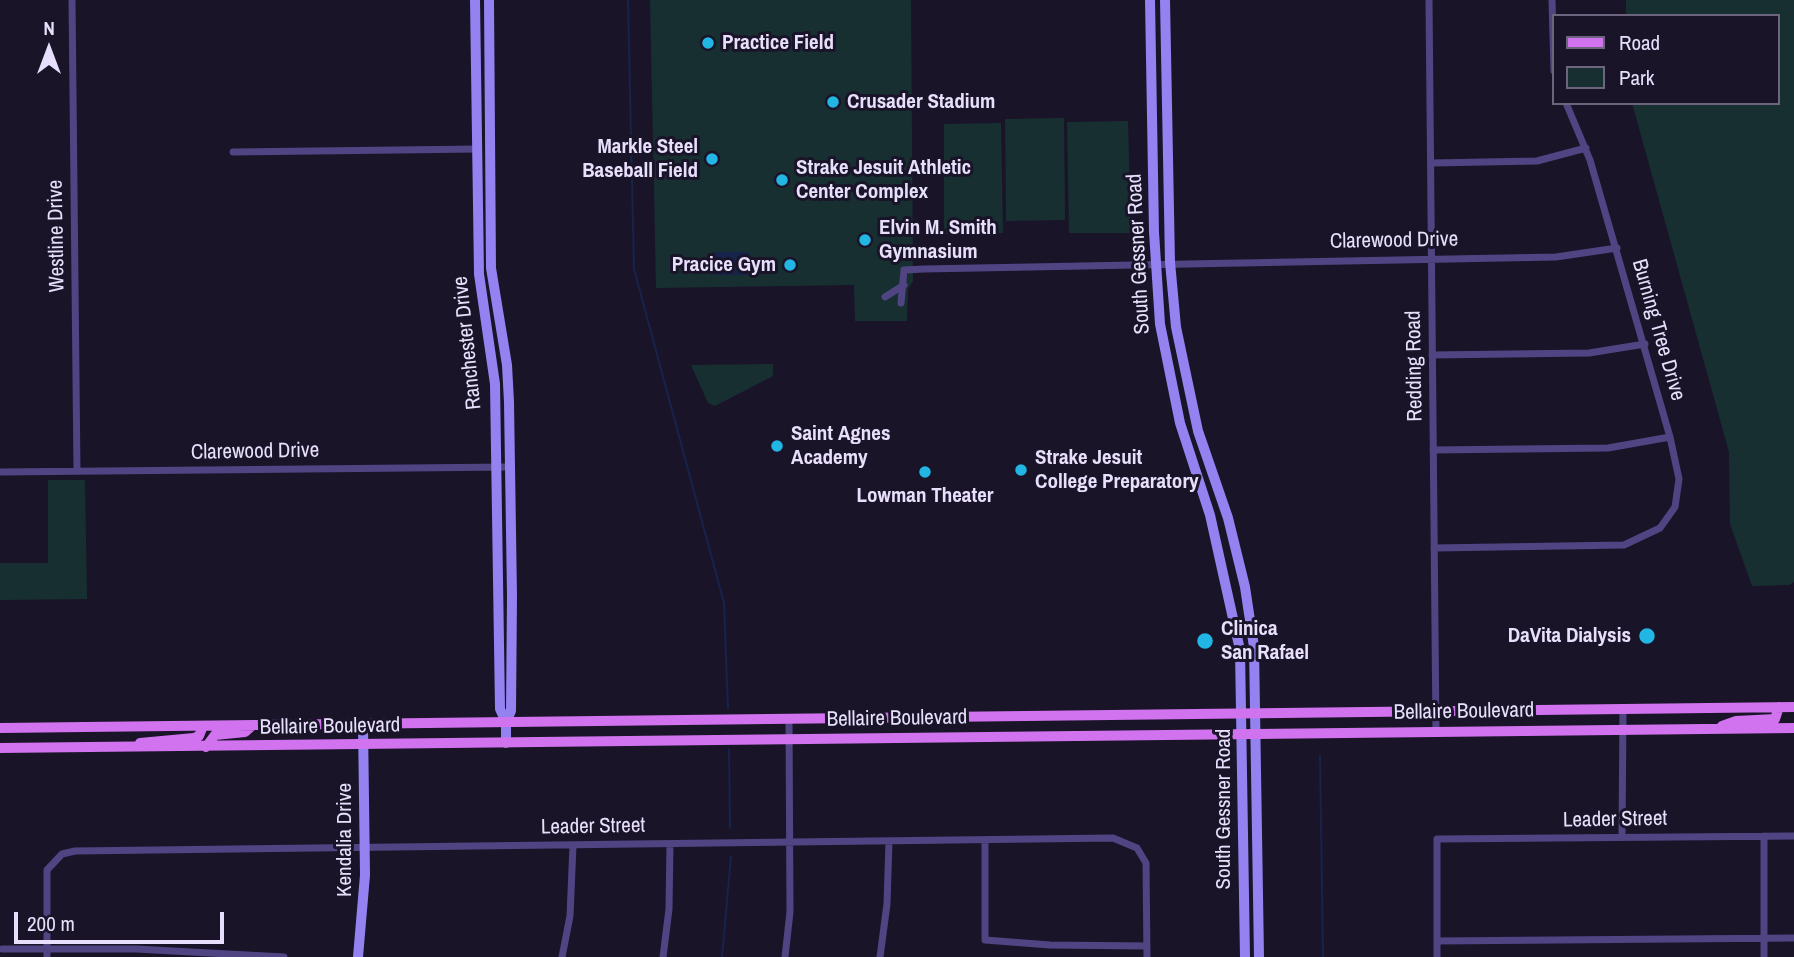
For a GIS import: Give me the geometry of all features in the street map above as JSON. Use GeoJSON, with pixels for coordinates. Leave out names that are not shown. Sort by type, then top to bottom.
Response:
{"type":"FeatureCollection","features":[{"type":"Feature","properties":{"kind":"main road","name":"Ranchester Drive"},"geometry":{"type":"LineString","coordinates":[[475,0],[494,300],[507,365],[512,596],[511,711],[506,722],[506,743]]}},
{"type":"Feature","properties":{"kind":"main road","name":"Ranchester Drive"},"geometry":{"type":"LineString","coordinates":[[489,0],[484,121],[478,149],[479,244],[481,295],[494,368],[500,711],[506,722]]}},
{"type":"Feature","properties":{"kind":"main road","name":"South Gessner Road"},"geometry":{"type":"LineString","coordinates":[[1150,0],[1156,264],[1160,324],[1180,423],[1210,514],[1240,650],[1245,957]]}},
{"type":"Feature","properties":{"kind":"main road","name":"South Gessner Road"},"geometry":{"type":"LineString","coordinates":[[1165,0],[1170,262],[1184,373],[1245,587],[1254,647],[1259,957]]}},
{"type":"Feature","properties":{"kind":"main road"},"geometry":{"type":"LineString","coordinates":[[475,26],[488,25]]}},
{"type":"Feature","properties":{"kind":"main road"},"geometry":{"type":"LineString","coordinates":[[1151,60],[1167,60]]}},
{"type":"Feature","properties":{"kind":"main road"},"geometry":{"type":"LineString","coordinates":[[1153,154],[1168,155]]}},
{"type":"Feature","properties":{"kind":"main road"},"geometry":{"type":"LineString","coordinates":[[479,244],[491,244]]}},
{"type":"Feature","properties":{"kind":"main road"},"geometry":{"type":"LineString","coordinates":[[494,368],[507,365]]}},
{"type":"Feature","properties":{"kind":"main road"},"geometry":{"type":"LineString","coordinates":[[1228,590],[1245,587]]}},
{"type":"Feature","properties":{"kind":"main road"},"geometry":{"type":"LineString","coordinates":[[498,597],[512,596]]}},
{"type":"Feature","properties":{"kind":"main road"},"geometry":{"type":"LineString","coordinates":[[499,650],[511,651]]}},
{"type":"Feature","properties":{"kind":"main road"},"geometry":{"type":"LineString","coordinates":[[1716,729],[1736,720],[1775,719],[1779,707]]}},
{"type":"Feature","properties":{"kind":"main road","name":"Bellaire Boulevard"},"geometry":{"type":"LineString","coordinates":[[1,728],[1794,707]]}},
{"type":"Feature","properties":{"kind":"main road"},"geometry":{"type":"LineString","coordinates":[[1051,715],[1052,736]]}},
{"type":"Feature","properties":{"kind":"main road"},"geometry":{"type":"LineString","coordinates":[[916,717],[917,738]]}},
{"type":"Feature","properties":{"kind":"main road","name":"Kendalia Drive"},"geometry":{"type":"LineString","coordinates":[[358,957],[364,910],[363,724]]}},
{"type":"Feature","properties":{"kind":"main road"},"geometry":{"type":"LineString","coordinates":[[206,747],[215,736],[245,732],[253,725]]}},
{"type":"Feature","properties":{"kind":"main road"},"geometry":{"type":"LineString","coordinates":[[120,748],[153,740],[194,738],[199,736],[203,726]]}},
{"type":"Feature","properties":{"kind":"main road"},"geometry":{"type":"LineString","coordinates":[[1,728],[1,748]]}},
{"type":"Feature","properties":{"kind":"main road","name":"Bellaire Boulevard"},"geometry":{"type":"LineString","coordinates":[[1,748],[1794,728]]}},
{"type":"Feature","properties":{"kind":"main road"},"geometry":{"type":"LineString","coordinates":[[1244,877],[1259,876]]}},
{"type":"Feature","properties":{"kind":"street","name":"Westline Drive"},"geometry":{"type":"LineString","coordinates":[[72,0],[76,471]]}},
{"type":"Feature","properties":{"kind":"street","name":"Redding Road"},"geometry":{"type":"LineString","coordinates":[[1429,0],[1436,732]]}},
{"type":"Feature","properties":{"kind":"street","name":"Burning Tree Drive"},"geometry":{"type":"LineString","coordinates":[[1434,548],[1624,545],[1660,528],[1675,507],[1679,478],[1670,437],[1586,148],[1567,105]]}},
{"type":"Feature","properties":{"kind":"street"},"geometry":{"type":"LineString","coordinates":[[1431,163],[1537,161],[1586,148]]}},
{"type":"Feature","properties":{"kind":"street"},"geometry":{"type":"LineString","coordinates":[[233,152],[478,149]]}},
{"type":"Feature","properties":{"kind":"street","name":"Clarewood Drive"},"geometry":{"type":"LineString","coordinates":[[904,285],[904,270],[1170,262],[1556,257],[1617,248]]}},
{"type":"Feature","properties":{"kind":"street"},"geometry":{"type":"LineString","coordinates":[[885,297],[904,285]]}},
{"type":"Feature","properties":{"kind":"street"},"geometry":{"type":"LineString","coordinates":[[901,303],[904,285]]}},
{"type":"Feature","properties":{"kind":"street"},"geometry":{"type":"LineString","coordinates":[[1432,355],[1588,353],[1644,344]]}},
{"type":"Feature","properties":{"kind":"street"},"geometry":{"type":"LineString","coordinates":[[1433,450],[1608,448],[1670,437]]}},
{"type":"Feature","properties":{"kind":"street","name":"Clarewood Drive"},"geometry":{"type":"LineString","coordinates":[[0,472],[510,467]]}},
{"type":"Feature","properties":{"kind":"street"},"geometry":{"type":"LineString","coordinates":[[1622,837],[1620,730],[1623,709]]}},
{"type":"Feature","properties":{"kind":"street"},"geometry":{"type":"LineString","coordinates":[[785,957],[790,842],[789,718]]}},
{"type":"Feature","properties":{"kind":"street"},"geometry":{"type":"LineString","coordinates":[[1764,836],[1764,957]]}},
{"type":"Feature","properties":{"kind":"street","name":"Leader Street"},"geometry":{"type":"LineString","coordinates":[[1437,941],[1437,839],[1794,836]]}},
{"type":"Feature","properties":{"kind":"street","name":"Leader Street"},"geometry":{"type":"LineString","coordinates":[[47,948],[46,879],[52,862],[62,854],[75,851],[1113,838],[1137,848],[1146,863],[1147,946]]}},
{"type":"Feature","properties":{"kind":"street"},"geometry":{"type":"LineString","coordinates":[[985,840],[985,940],[1050,945],[1147,946],[1147,957]]}},
{"type":"Feature","properties":{"kind":"street"},"geometry":{"type":"LineString","coordinates":[[880,957],[887,904],[889,841]]}},
{"type":"Feature","properties":{"kind":"street"},"geometry":{"type":"LineString","coordinates":[[663,957],[669,909],[670,844]]}},
{"type":"Feature","properties":{"kind":"street"},"geometry":{"type":"LineString","coordinates":[[562,957],[570,916],[573,845]]}},
{"type":"Feature","properties":{"kind":"street"},"geometry":{"type":"LineString","coordinates":[[1437,957],[1437,941],[1794,938]]}},
{"type":"Feature","properties":{"kind":"street"},"geometry":{"type":"LineString","coordinates":[[47,948],[47,957]]}},
{"type":"Feature","properties":{"kind":"street"},"geometry":{"type":"LineString","coordinates":[[2,949],[47,948],[284,957]]}},
{"type":"Feature","properties":{"kind":"green space","name":"Strake Jesuit Athletic Center Complex"},"geometry":{"type":"Polygon","coordinates":[[[650,0],[911,0],[913,281],[908,289],[907,321],[855,321],[854,285],[656,288],[650,0]]]}},
{"type":"Feature","properties":{"kind":"green space"},"geometry":{"type":"Polygon","coordinates":[[[1626,0],[1794,0],[1794,582],[1789,585],[1752,586],[1730,524],[1729,452],[1633,105],[1780,105],[1780,14],[1626,14],[1626,0]]]}},
{"type":"Feature","properties":{"kind":"green space"},"geometry":{"type":"Polygon","coordinates":[[[1064,118],[1065,220],[1006,221],[1005,119],[1064,118]]]}},
{"type":"Feature","properties":{"kind":"green space"},"geometry":{"type":"Polygon","coordinates":[[[1128,121],[1131,233],[1069,233],[1067,122],[1128,121]]]}},
{"type":"Feature","properties":{"kind":"green space"},"geometry":{"type":"Polygon","coordinates":[[[1001,123],[1003,233],[944,234],[944,124],[1001,123]]]}},
{"type":"Feature","properties":{"kind":"green space"},"geometry":{"type":"Polygon","coordinates":[[[773,364],[773,376],[715,406],[708,403],[691,365],[773,364]]]}},
{"type":"Feature","properties":{"kind":"green space"},"geometry":{"type":"Polygon","coordinates":[[[48,480],[85,480],[87,599],[0,600],[0,563],[48,563],[48,480]]]}},
{"type":"Feature","properties":{"kind":"water"},"geometry":{"type":"Polygon","coordinates":[[[713,252],[750,252],[751,275],[713,275],[713,252]]]}},
{"type":"Feature","properties":{"kind":"waterway"},"geometry":{"type":"LineString","coordinates":[[628,0],[634,269],[724,603],[728,708]]}},
{"type":"Feature","properties":{"kind":"waterway"},"geometry":{"type":"LineString","coordinates":[[729,749],[730,828]]}},
{"type":"Feature","properties":{"kind":"waterway"},"geometry":{"type":"LineString","coordinates":[[1320,756],[1323,957]]}},
{"type":"Feature","properties":{"kind":"waterway"},"geometry":{"type":"LineString","coordinates":[[722,957],[731,856]]}},
{"type":"Feature","properties":{"kind":"place","name":"Practice Field"},"geometry":{"type":"Point","coordinates":[708,43]}},
{"type":"Feature","properties":{"kind":"place","name":"Crusader Stadium"},"geometry":{"type":"Point","coordinates":[833,102]}},
{"type":"Feature","properties":{"kind":"place","name":"Markle Steel Baseball Field"},"geometry":{"type":"Point","coordinates":[712,159]}},
{"type":"Feature","properties":{"kind":"place","name":"Strake Jesuit Athletic Center Complex"},"geometry":{"type":"Point","coordinates":[782,180]}},
{"type":"Feature","properties":{"kind":"place","name":"Elvin M. Smith Gymnasium"},"geometry":{"type":"Point","coordinates":[865,240]}},
{"type":"Feature","properties":{"kind":"place","name":"Pracice Gym"},"geometry":{"type":"Point","coordinates":[790,265]}},
{"type":"Feature","properties":{"kind":"place","name":"Saint Agnes Academy"},"geometry":{"type":"Point","coordinates":[777,446]}},
{"type":"Feature","properties":{"kind":"place","name":"Strake Jesuit College Preparatory"},"geometry":{"type":"Point","coordinates":[1021,470]}},
{"type":"Feature","properties":{"kind":"place","name":"Lowman Theater"},"geometry":{"type":"Point","coordinates":[925,472]}},
{"type":"Feature","properties":{"kind":"place","name":"DaVita Dialysis"},"geometry":{"type":"Point","coordinates":[1647,636]}},
{"type":"Feature","properties":{"kind":"place","name":"Clinica San Rafael"},"geometry":{"type":"Point","coordinates":[1205,641]}}]}
